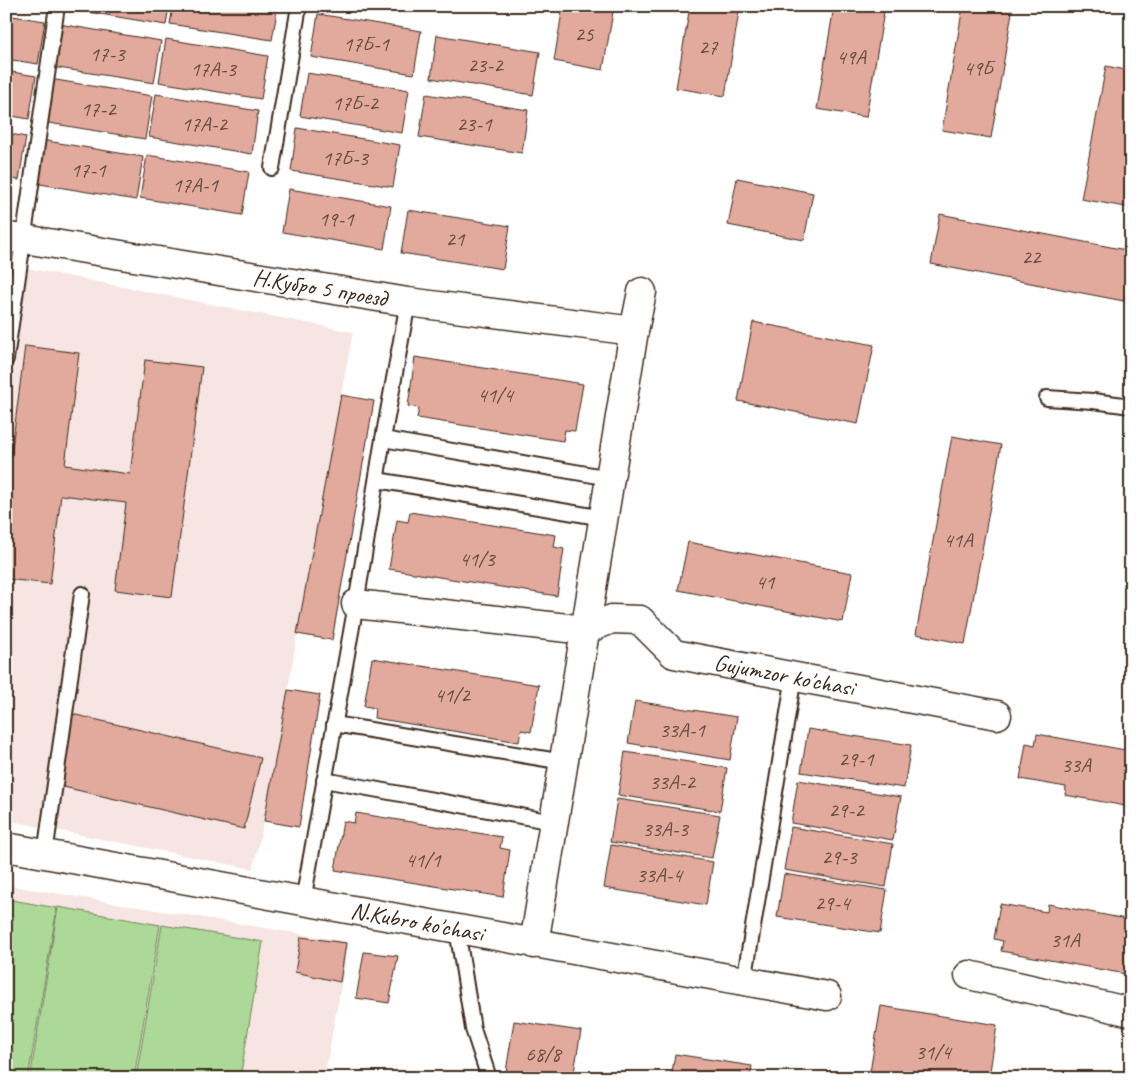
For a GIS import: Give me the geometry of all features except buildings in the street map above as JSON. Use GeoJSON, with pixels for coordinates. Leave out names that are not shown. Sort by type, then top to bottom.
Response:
{"type":"FeatureCollection","features":[{"type":"Feature","properties":{"kind":"street","name":"Н.Кубро 5 проезд"},"geometry":{"type":"LineString","coordinates":[[15,238],[408,302],[634,331]]}},
{"type":"Feature","properties":{"kind":"street"},"geometry":{"type":"LineString","coordinates":[[534,944],[634,331],[642,292]]}},
{"type":"Feature","properties":{"kind":"street","name":"Gujumzor ko'chasi"},"geometry":{"type":"LineString","coordinates":[[356,604],[585,630],[612,619],[640,620],[674,654],[997,715]]}},
{"type":"Feature","properties":{"kind":"street","name":"N.Kubro ko'chasi"},"geometry":{"type":"LineString","coordinates":[[6,847],[827,996]]}},
{"type":"Feature","properties":{"kind":"street"},"geometry":{"type":"LineString","coordinates":[[969,976],[1131,1012]]}},
{"type":"Feature","properties":{"kind":"lane"},"geometry":{"type":"LineString","coordinates":[[6,359],[15,238],[57,6]]}},
{"type":"Feature","properties":{"kind":"lane"},"geometry":{"type":"LineString","coordinates":[[272,168],[299,6]]}},
{"type":"Feature","properties":{"kind":"lane"},"geometry":{"type":"LineString","coordinates":[[303,901],[408,302]]}},
{"type":"Feature","properties":{"kind":"lane"},"geometry":{"type":"LineString","coordinates":[[1047,398],[1131,406]]}},
{"type":"Feature","properties":{"kind":"lane"},"geometry":{"type":"LineString","coordinates":[[383,439],[610,478]]}},
{"type":"Feature","properties":{"kind":"lane"},"geometry":{"type":"LineString","coordinates":[[377,480],[604,518]]}},
{"type":"Feature","properties":{"kind":"lane"},"geometry":{"type":"LineString","coordinates":[[45,854],[82,594]]}},
{"type":"Feature","properties":{"kind":"lane"},"geometry":{"type":"LineString","coordinates":[[744,982],[794,676]]}},
{"type":"Feature","properties":{"kind":"lane"},"geometry":{"type":"LineString","coordinates":[[334,724],[564,762]]}},
{"type":"Feature","properties":{"kind":"lane"},"geometry":{"type":"LineString","coordinates":[[324,780],[554,822]]}},
{"type":"Feature","properties":{"kind":"lane"},"geometry":{"type":"LineString","coordinates":[[457,929],[473,1028],[489,1078]]}},
{"type":"Feature","properties":{"kind":"shaded area"},"geometry":{"type":"Polygon","coordinates":[[[6,264],[353,332],[341,395],[374,401],[332,640],[297,634],[288,690],[320,695],[299,827],[264,821],[253,869],[6,820],[6,264]]]}},
{"type":"Feature","properties":{"kind":"shaded area"},"geometry":{"type":"Polygon","coordinates":[[[6,885],[349,942],[324,1078],[6,1078],[6,885]]]}},
{"type":"Feature","properties":{"kind":"green space"},"geometry":{"type":"Polygon","coordinates":[[[6,899],[57,908],[28,1078],[6,1078],[6,899]]]}},
{"type":"Feature","properties":{"kind":"green space"},"geometry":{"type":"Polygon","coordinates":[[[58,907],[160,925],[134,1078],[30,1078],[58,907]]]}},
{"type":"Feature","properties":{"kind":"green space"},"geometry":{"type":"Polygon","coordinates":[[[162,925],[263,942],[240,1078],[136,1078],[162,925]]]}}]}
